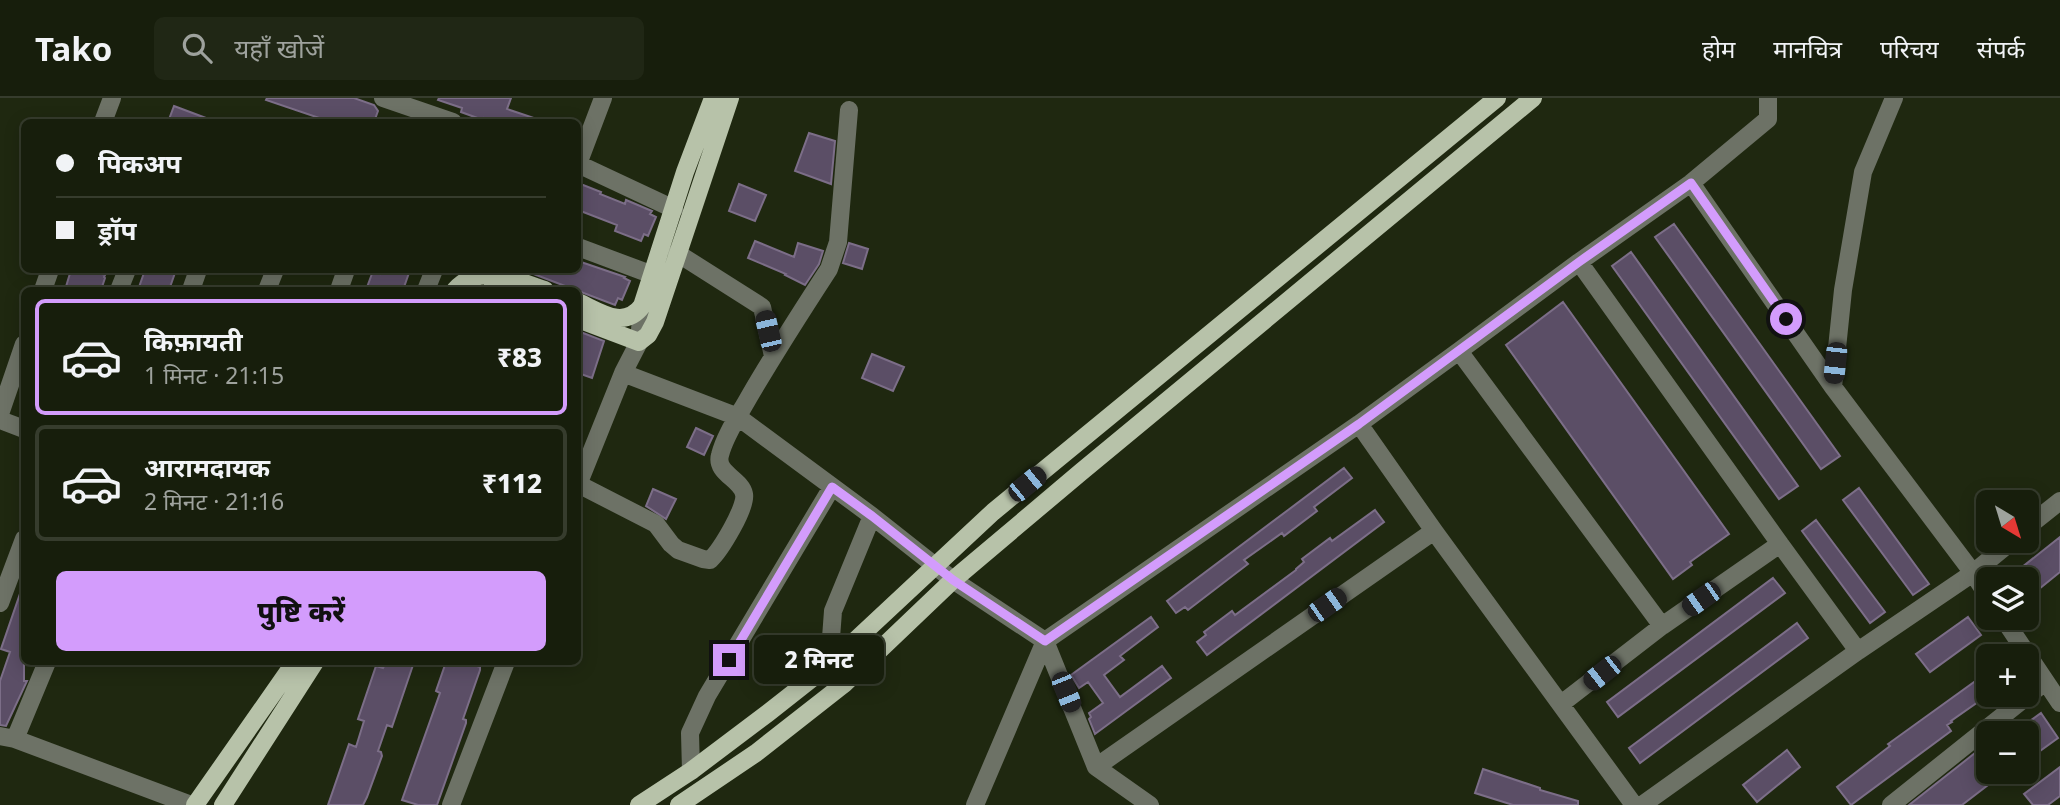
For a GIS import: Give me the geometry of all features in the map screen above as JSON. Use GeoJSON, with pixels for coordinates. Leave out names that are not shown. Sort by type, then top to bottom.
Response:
{"type":"FeatureCollection","features":[{"type":"Feature","properties":{"kind":"main road"},"geometry":{"type":"LineString","coordinates":[[581,303],[608,316],[622,319],[634,315],[642,306],[713,98]]}},
{"type":"Feature","properties":{"kind":"main road"},"geometry":{"type":"LineString","coordinates":[[581,319],[639,342],[653,329],[730,98]]}},
{"type":"Feature","properties":{"kind":"main road"},"geometry":{"type":"LineString","coordinates":[[639,805],[691,771],[829,665],[993,512],[1497,98]]}},
{"type":"Feature","properties":{"kind":"main road"},"geometry":{"type":"LineString","coordinates":[[679,805],[756,753],[844,684],[953,580],[1533,98]]}},
{"type":"Feature","properties":{"kind":"main road"},"geometry":{"type":"LineString","coordinates":[[457,287],[471,278],[489,274],[536,287]]}},
{"type":"Feature","properties":{"kind":"main road"},"geometry":{"type":"LineString","coordinates":[[193,805],[293,665]]}},
{"type":"Feature","properties":{"kind":"main road"},"geometry":{"type":"LineString","coordinates":[[223,805],[313,665]]}},
{"type":"Feature","properties":{"kind":"street"},"geometry":{"type":"LineString","coordinates":[[104,119],[112,98]]}},
{"type":"Feature","properties":{"kind":"street"},"geometry":{"type":"LineString","coordinates":[[383,98],[410,110],[442,119]]}},
{"type":"Feature","properties":{"kind":"street"},"geometry":{"type":"LineString","coordinates":[[581,156],[603,98]]}},
{"type":"Feature","properties":{"kind":"street"},"geometry":{"type":"LineString","coordinates":[[975,805],[1045,641],[1359,424],[1691,183],[1768,119],[1768,98]]}},
{"type":"Feature","properties":{"kind":"street"},"geometry":{"type":"LineString","coordinates":[[1833,387],[1843,290],[1863,172],[1894,98]]}},
{"type":"Feature","properties":{"kind":"street"},"geometry":{"type":"LineString","coordinates":[[581,486],[656,524],[678,550],[710,560],[718,553],[743,506],[745,496],[742,488],[719,463],[720,455],[773,356],[829,269],[835,255],[849,110]]}},
{"type":"Feature","properties":{"kind":"street"},"geometry":{"type":"LineString","coordinates":[[581,165],[674,209]]}},
{"type":"Feature","properties":{"kind":"street"},"geometry":{"type":"LineString","coordinates":[[1691,183],[1833,387],[1976,578]]}},
{"type":"Feature","properties":{"kind":"street"},"geometry":{"type":"LineString","coordinates":[[581,248],[653,275]]}},
{"type":"Feature","properties":{"kind":"street"},"geometry":{"type":"LineString","coordinates":[[677,253],[762,307],[773,356]]}},
{"type":"Feature","properties":{"kind":"street"},"geometry":{"type":"LineString","coordinates":[[1579,262],[1858,651]]}},
{"type":"Feature","properties":{"kind":"street"},"geometry":{"type":"LineString","coordinates":[[1267,288],[1282,306]]}},
{"type":"Feature","properties":{"kind":"street"},"geometry":{"type":"LineString","coordinates":[[581,477],[623,373],[639,342],[642,306]]}},
{"type":"Feature","properties":{"kind":"street"},"geometry":{"type":"LineString","coordinates":[[1459,351],[1662,626]]}},
{"type":"Feature","properties":{"kind":"street"},"geometry":{"type":"LineString","coordinates":[[0,414],[21,353]]}},
{"type":"Feature","properties":{"kind":"street"},"geometry":{"type":"LineString","coordinates":[[623,373],[738,417],[953,580],[1045,641],[1096,767],[1150,805]]}},
{"type":"Feature","properties":{"kind":"street"},"geometry":{"type":"LineString","coordinates":[[0,420],[21,428]]}},
{"type":"Feature","properties":{"kind":"street"},"geometry":{"type":"LineString","coordinates":[[1359,424],[1634,805]]}},
{"type":"Feature","properties":{"kind":"street"},"geometry":{"type":"LineString","coordinates":[[691,771],[690,733],[707,696],[832,487]]}},
{"type":"Feature","properties":{"kind":"street"},"geometry":{"type":"LineString","coordinates":[[2039,517],[2060,500]]}},
{"type":"Feature","properties":{"kind":"street"},"geometry":{"type":"LineString","coordinates":[[844,684],[829,665],[833,611],[872,516]]}},
{"type":"Feature","properties":{"kind":"street"},"geometry":{"type":"LineString","coordinates":[[1096,767],[1434,531]]}},
{"type":"Feature","properties":{"kind":"street"},"geometry":{"type":"LineString","coordinates":[[1561,704],[1662,626],[1780,544]]}},
{"type":"Feature","properties":{"kind":"street"},"geometry":{"type":"LineString","coordinates":[[0,603],[21,547]]}},
{"type":"Feature","properties":{"kind":"street"},"geometry":{"type":"LineString","coordinates":[[1642,805],[1858,651],[1973,573],[1997,553]]}},
{"type":"Feature","properties":{"kind":"street"},"geometry":{"type":"LineString","coordinates":[[2011,630],[2060,703]]}},
{"type":"Feature","properties":{"kind":"street"},"geometry":{"type":"LineString","coordinates":[[45,665],[7,737],[193,805]]}},
{"type":"Feature","properties":{"kind":"street"},"geometry":{"type":"LineString","coordinates":[[451,805],[505,665]]}},
{"type":"Feature","properties":{"kind":"street"},"geometry":{"type":"LineString","coordinates":[[1891,805],[2045,682]]}},
{"type":"Feature","properties":{"kind":"building"},"geometry":{"type":"Polygon","coordinates":[[[354,98],[374,105],[378,111],[375,119],[322,119],[266,100],[354,98]]]}},
{"type":"Feature","properties":{"kind":"building"},"geometry":{"type":"Polygon","coordinates":[[[511,98],[507,109],[537,119],[480,119],[461,112],[462,108],[438,100],[511,98]]]}},
{"type":"Feature","properties":{"kind":"building"},"geometry":{"type":"Polygon","coordinates":[[[174,106],[209,119],[169,119],[174,106]]]}},
{"type":"Feature","properties":{"kind":"building"},"geometry":{"type":"Polygon","coordinates":[[[809,133],[835,141],[831,184],[795,171],[809,133]]]}},
{"type":"Feature","properties":{"kind":"building"},"geometry":{"type":"Polygon","coordinates":[[[581,184],[625,204],[626,200],[652,211],[650,214],[656,217],[648,236],[644,234],[641,241],[615,231],[617,225],[581,211],[581,184]]]}},
{"type":"Feature","properties":{"kind":"building"},"geometry":{"type":"Polygon","coordinates":[[[739,184],[766,195],[755,221],[729,211],[739,184]]]}},
{"type":"Feature","properties":{"kind":"building"},"geometry":{"type":"Polygon","coordinates":[[[1674,224],[1840,456],[1821,469],[1655,237],[1674,224]]]}},
{"type":"Feature","properties":{"kind":"building"},"geometry":{"type":"Polygon","coordinates":[[[755,241],[794,257],[798,243],[823,251],[819,264],[805,285],[748,258],[755,241]]]}},
{"type":"Feature","properties":{"kind":"building"},"geometry":{"type":"Polygon","coordinates":[[[849,243],[868,249],[862,269],[843,263],[849,243]]]}},
{"type":"Feature","properties":{"kind":"building"},"geometry":{"type":"Polygon","coordinates":[[[1631,252],[1798,486],[1779,499],[1612,266],[1631,252]]]}},
{"type":"Feature","properties":{"kind":"building"},"geometry":{"type":"Polygon","coordinates":[[[581,262],[630,281],[622,300],[618,298],[615,305],[581,292],[581,287],[568,287],[531,273],[581,273],[581,262]]]}},
{"type":"Feature","properties":{"kind":"building"},"geometry":{"type":"Polygon","coordinates":[[[70,273],[105,275],[102,287],[66,287],[70,273]]]}},
{"type":"Feature","properties":{"kind":"building"},"geometry":{"type":"Polygon","coordinates":[[[144,273],[175,273],[170,287],[139,287],[144,273]]]}},
{"type":"Feature","properties":{"kind":"building"},"geometry":{"type":"Polygon","coordinates":[[[372,273],[409,273],[404,287],[367,287],[372,273]]]}},
{"type":"Feature","properties":{"kind":"building"},"geometry":{"type":"Polygon","coordinates":[[[1563,302],[1729,534],[1690,562],[1692,565],[1673,579],[1506,345],[1563,302]]]}},
{"type":"Feature","properties":{"kind":"building"},"geometry":{"type":"Polygon","coordinates":[[[581,332],[604,341],[592,378],[581,374],[581,332]]]}},
{"type":"Feature","properties":{"kind":"building"},"geometry":{"type":"Polygon","coordinates":[[[872,354],[904,367],[893,391],[862,378],[872,354]]]}},
{"type":"Feature","properties":{"kind":"building"},"geometry":{"type":"Polygon","coordinates":[[[696,428],[713,436],[704,455],[687,447],[696,428]]]}},
{"type":"Feature","properties":{"kind":"building"},"geometry":{"type":"Polygon","coordinates":[[[1344,468],[1352,478],[1314,507],[1317,511],[1284,536],[1282,533],[1244,560],[1248,564],[1188,610],[1185,607],[1176,613],[1167,601],[1344,468]]]}},
{"type":"Feature","properties":{"kind":"building"},"geometry":{"type":"Polygon","coordinates":[[[1859,488],[1929,584],[1913,595],[1843,500],[1859,488]]]}},
{"type":"Feature","properties":{"kind":"building"},"geometry":{"type":"Polygon","coordinates":[[[653,489],[676,499],[666,519],[646,506],[653,489]]]}},
{"type":"Feature","properties":{"kind":"building"},"geometry":{"type":"Polygon","coordinates":[[[1375,510],[1384,522],[1207,655],[1197,642],[1206,635],[1204,632],[1232,611],[1235,615],[1296,570],[1304,562],[1302,559],[1330,538],[1332,541],[1375,510]]]}},
{"type":"Feature","properties":{"kind":"building"},"geometry":{"type":"Polygon","coordinates":[[[1816,520],[1885,612],[1870,623],[1802,531],[1816,520]]]}},
{"type":"Feature","properties":{"kind":"building"},"geometry":{"type":"Polygon","coordinates":[[[2060,537],[2060,572],[2039,589],[2039,567],[2022,567],[2060,537]]]}},
{"type":"Feature","properties":{"kind":"building"},"geometry":{"type":"Polygon","coordinates":[[[1773,578],[1785,593],[1618,717],[1607,702],[1773,578]]]}},
{"type":"Feature","properties":{"kind":"building"},"geometry":{"type":"Polygon","coordinates":[[[21,591],[21,665],[24,665],[24,681],[27,681],[6,726],[0,725],[0,681],[10,652],[1,649],[21,591]]]}},
{"type":"Feature","properties":{"kind":"building"},"geometry":{"type":"Polygon","coordinates":[[[1151,617],[1158,627],[1120,656],[1124,660],[1104,675],[1120,697],[1162,666],[1171,678],[1095,734],[1089,713],[1103,703],[1088,682],[1079,688],[1071,675],[1151,617]]]}},
{"type":"Feature","properties":{"kind":"building"},"geometry":{"type":"Polygon","coordinates":[[[1968,617],[1981,635],[1930,672],[1916,654],[1968,617]]]}},
{"type":"Feature","properties":{"kind":"building"},"geometry":{"type":"Polygon","coordinates":[[[1797,623],[1808,638],[1640,763],[1629,748],[1797,623]]]}},
{"type":"Feature","properties":{"kind":"building"},"geometry":{"type":"Polygon","coordinates":[[[384,665],[413,665],[392,727],[387,725],[378,751],[382,756],[367,797],[363,805],[328,805],[349,744],[356,747],[364,721],[358,719],[376,666],[383,668],[384,665]]]}},
{"type":"Feature","properties":{"kind":"building"},"geometry":{"type":"Polygon","coordinates":[[[445,665],[480,667],[463,719],[466,723],[437,805],[418,805],[402,800],[440,693],[436,691],[445,665]]]}},
{"type":"Feature","properties":{"kind":"building"},"geometry":{"type":"Polygon","coordinates":[[[1976,681],[1976,703],[1947,725],[1951,731],[1851,805],[1837,787],[1890,746],[1888,744],[1976,681]]]}},
{"type":"Feature","properties":{"kind":"building"},"geometry":{"type":"Polygon","coordinates":[[[2041,713],[2058,738],[2039,752],[2039,721],[2030,721],[2041,713]]]}},
{"type":"Feature","properties":{"kind":"building"},"geometry":{"type":"Polygon","coordinates":[[[1787,750],[1800,767],[1757,802],[1743,785],[1787,750]]]}},
{"type":"Feature","properties":{"kind":"building"},"geometry":{"type":"Polygon","coordinates":[[[1975,753],[1976,784],[1989,784],[1962,805],[1909,805],[1975,753]]]}},
{"type":"Feature","properties":{"kind":"building"},"geometry":{"type":"Polygon","coordinates":[[[2060,767],[2060,796],[2048,805],[2033,805],[2024,794],[2060,767]]]}},
{"type":"Feature","properties":{"kind":"building"},"geometry":{"type":"Polygon","coordinates":[[[1483,769],[1578,801],[1578,805],[1513,805],[1475,793],[1483,769]]]}},
{"type":"Feature","properties":{"kind":"route"},"geometry":{"type":"LineString","coordinates":[[729,660],[832,487],[953,580],[1045,641],[1359,424],[1691,183],[1786,319]]}}]}
